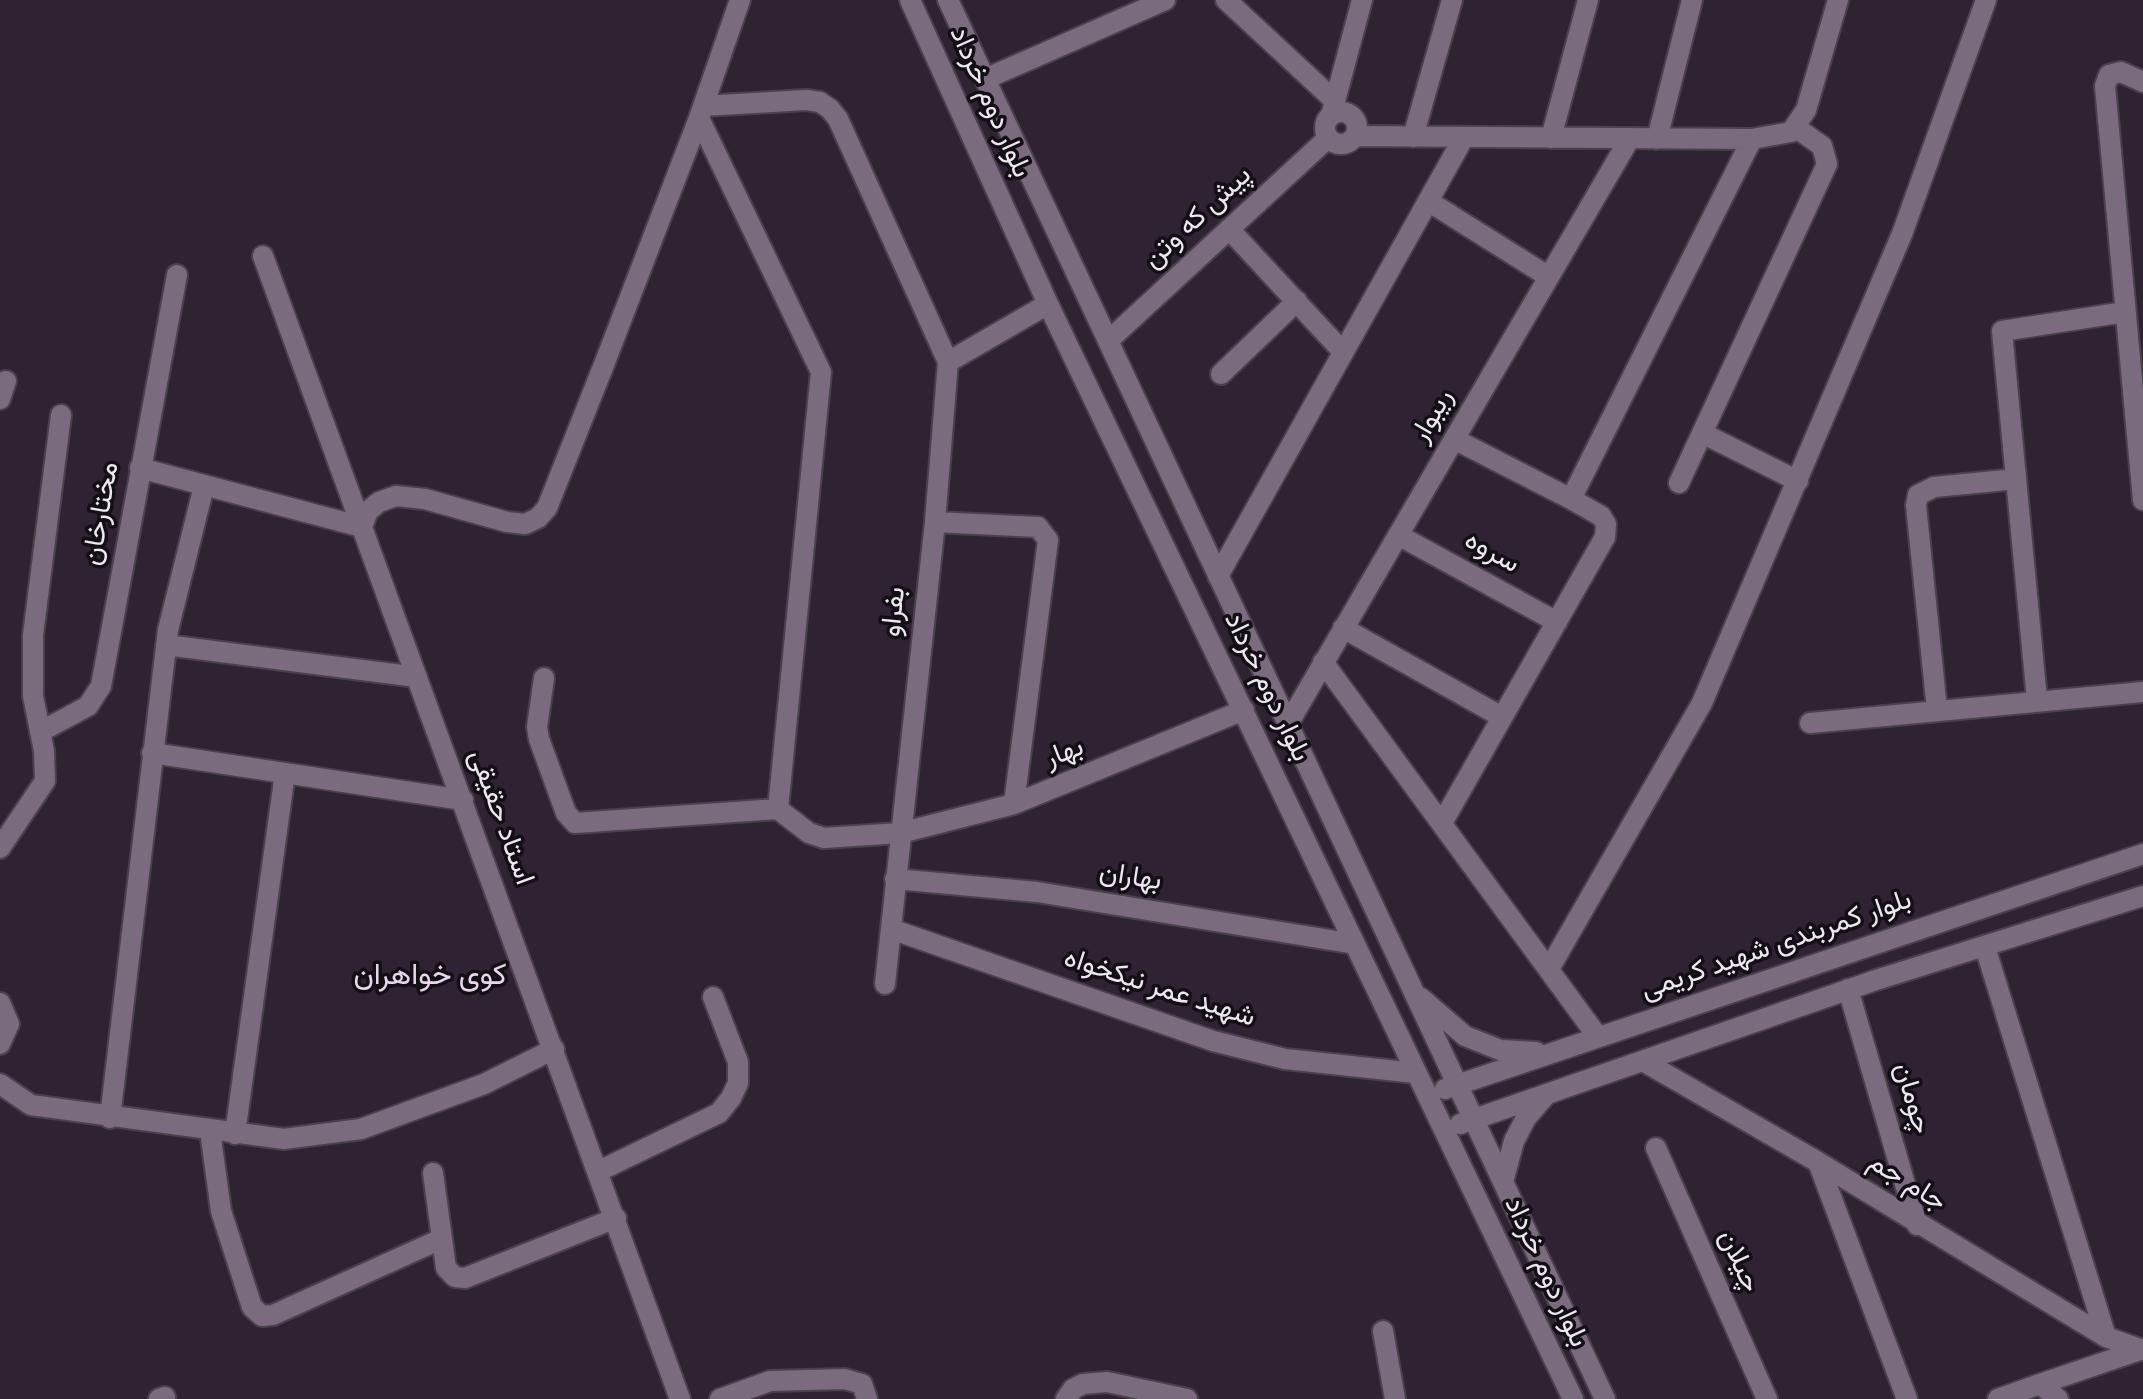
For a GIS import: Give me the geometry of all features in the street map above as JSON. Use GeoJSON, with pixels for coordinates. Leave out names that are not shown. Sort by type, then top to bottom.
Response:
{"type":"FeatureCollection","features":[{"type":"Feature","properties":{"kind":"street"},"geometry":{"type":"LineString","coordinates":[[140,468],[362,527],[368,511],[379,502],[396,496],[425,499],[525,524],[547,508],[701,112],[740,0]]}},
{"type":"Feature","properties":{"kind":"street","name":"بلوار دوم خرداد"},"geometry":{"type":"LineString","coordinates":[[910,0],[1048,304],[1573,1399]]}},
{"type":"Feature","properties":{"kind":"street","name":"بلوار دوم خرداد"},"geometry":{"type":"LineString","coordinates":[[948,0],[1605,1399]]}},
{"type":"Feature","properties":{"kind":"street"},"geometry":{"type":"LineString","coordinates":[[985,79],[1165,0]]}},
{"type":"Feature","properties":{"kind":"street"},"geometry":{"type":"LineString","coordinates":[[1226,0],[1333,108],[1353,118],[1355,136]]}},
{"type":"Feature","properties":{"kind":"street"},"geometry":{"type":"LineString","coordinates":[[1362,0],[1333,108],[1325,126],[1328,138],[1339,144],[1355,136],[1774,138],[1795,127],[1806,110],[1838,0]]}},
{"type":"Feature","properties":{"kind":"street"},"geometry":{"type":"LineString","coordinates":[[1413,137],[1452,0]]}},
{"type":"Feature","properties":{"kind":"street"},"geometry":{"type":"LineString","coordinates":[[1551,138],[1588,0]]}},
{"type":"Feature","properties":{"kind":"street"},"geometry":{"type":"LineString","coordinates":[[1657,139],[1692,0]]}},
{"type":"Feature","properties":{"kind":"street"},"geometry":{"type":"LineString","coordinates":[[1549,969],[1702,703],[1902,234],[1986,0]]}},
{"type":"Feature","properties":{"kind":"street"},"geometry":{"type":"LineString","coordinates":[[2143,82],[2121,72],[2109,75],[2105,86],[2143,500]]}},
{"type":"Feature","properties":{"kind":"street"},"geometry":{"type":"LineString","coordinates":[[701,112],[748,100],[806,100],[820,102],[830,109],[838,119],[948,362],[1048,304]]}},
{"type":"Feature","properties":{"kind":"street"},"geometry":{"type":"LineString","coordinates":[[544,678],[537,727],[539,739],[566,813],[575,823],[778,809],[821,372],[701,112]]}},
{"type":"Feature","properties":{"kind":"street"},"geometry":{"type":"LineString","coordinates":[[1679,483],[1827,164],[1822,146],[1795,127]]}},
{"type":"Feature","properties":{"kind":"street"},"geometry":{"type":"LineString","coordinates":[[1218,576],[1464,137]]}},
{"type":"Feature","properties":{"kind":"street","name":"پیش که وتن"},"geometry":{"type":"LineString","coordinates":[[1108,341],[1328,138]]}},
{"type":"Feature","properties":{"kind":"street","name":"ریبوار"},"geometry":{"type":"LineString","coordinates":[[1288,724],[1630,138]]}},
{"type":"Feature","properties":{"kind":"street"},"geometry":{"type":"LineString","coordinates":[[1571,499],[1752,139]]}},
{"type":"Feature","properties":{"kind":"street"},"geometry":{"type":"LineString","coordinates":[[1428,201],[1549,277]]}},
{"type":"Feature","properties":{"kind":"street"},"geometry":{"type":"LineString","coordinates":[[1229,229],[1343,352]]}},
{"type":"Feature","properties":{"kind":"street","name":"استاد حقیقی"},"geometry":{"type":"LineString","coordinates":[[263,256],[673,1372],[680,1399]]}},
{"type":"Feature","properties":{"kind":"street","name":"مختارخان"},"geometry":{"type":"LineString","coordinates":[[40,732],[88,706],[101,686],[177,275]]}},
{"type":"Feature","properties":{"kind":"street"},"geometry":{"type":"LineString","coordinates":[[1221,374],[1297,301]]}},
{"type":"Feature","properties":{"kind":"street"},"geometry":{"type":"LineString","coordinates":[[2037,700],[2002,331],[2125,312]]}},
{"type":"Feature","properties":{"kind":"street","name":"بفراو"},"geometry":{"type":"LineString","coordinates":[[885,984],[935,522],[948,362]]}},
{"type":"Feature","properties":{"kind":"street"},"geometry":{"type":"LineString","coordinates":[[0,848],[45,781],[33,696],[33,635],[61,415]]}},
{"type":"Feature","properties":{"kind":"street"},"geometry":{"type":"LineString","coordinates":[[1702,433],[1798,481]]}},
{"type":"Feature","properties":{"kind":"street"},"geometry":{"type":"LineString","coordinates":[[1442,823],[1605,537],[1606,524],[1601,516],[1571,499],[1454,439]]}},
{"type":"Feature","properties":{"kind":"street"},"geometry":{"type":"LineString","coordinates":[[1937,710],[1916,505],[1918,495],[1934,487],[2016,479]]}},
{"type":"Feature","properties":{"kind":"street"},"geometry":{"type":"LineString","coordinates":[[110,1118],[166,645],[204,486]]}},
{"type":"Feature","properties":{"kind":"street"},"geometry":{"type":"LineString","coordinates":[[935,522],[1038,527],[1048,540],[1014,804]]}},
{"type":"Feature","properties":{"kind":"street","name":"سروه"},"geometry":{"type":"LineString","coordinates":[[1398,535],[1557,622]]}},
{"type":"Feature","properties":{"kind":"street"},"geometry":{"type":"LineString","coordinates":[[1343,628],[1502,717]]}},
{"type":"Feature","properties":{"kind":"street"},"geometry":{"type":"LineString","coordinates":[[166,645],[417,677]]}},
{"type":"Feature","properties":{"kind":"street"},"geometry":{"type":"LineString","coordinates":[[1323,662],[1598,1037]]}},
{"type":"Feature","properties":{"kind":"street"},"geometry":{"type":"LineString","coordinates":[[1810,723],[2143,692]]}},
{"type":"Feature","properties":{"kind":"street","name":"بهار"},"geometry":{"type":"LineString","coordinates":[[778,809],[809,833],[824,838],[900,833],[1014,804],[1244,710]]}},
{"type":"Feature","properties":{"kind":"street"},"geometry":{"type":"LineString","coordinates":[[152,753],[463,800]]}},
{"type":"Feature","properties":{"kind":"street"},"geometry":{"type":"LineString","coordinates":[[235,1134],[285,773]]}},
{"type":"Feature","properties":{"kind":"street","name":"بلوار کمربندی شهید کریمی"},"geometry":{"type":"LineString","coordinates":[[1429,1094],[2143,854]]}},
{"type":"Feature","properties":{"kind":"street","name":"بهاران"},"geometry":{"type":"LineString","coordinates":[[895,879],[1037,892],[1355,944]]}},
{"type":"Feature","properties":{"kind":"street"},"geometry":{"type":"LineString","coordinates":[[1445,1129],[1848,989],[2143,896]]}},
{"type":"Feature","properties":{"kind":"street","name":"شهید عمر نیکخواه"},"geometry":{"type":"LineString","coordinates":[[891,929],[1213,1041],[1285,1059],[1416,1073]]}},
{"type":"Feature","properties":{"kind":"street"},"geometry":{"type":"LineString","coordinates":[[1985,947],[2106,1337]]}},
{"type":"Feature","properties":{"kind":"street"},"geometry":{"type":"LineString","coordinates":[[1411,988],[1443,1019],[1483,1044],[1500,1050],[1552,1052]]}},
{"type":"Feature","properties":{"kind":"street","name":"چومان"},"geometry":{"type":"LineString","coordinates":[[1848,989],[1917,1225]]}},
{"type":"Feature","properties":{"kind":"street"},"geometry":{"type":"LineString","coordinates":[[599,1171],[719,1113],[731,1098],[738,1083],[738,1062],[713,997]]}},
{"type":"Feature","properties":{"kind":"street"},"geometry":{"type":"LineString","coordinates":[[0,1003],[9,1024],[0,1044]]}},
{"type":"Feature","properties":{"kind":"street"},"geometry":{"type":"LineString","coordinates":[[0,1084],[31,1105],[284,1139],[361,1129],[484,1084],[554,1049]]}},
{"type":"Feature","properties":{"kind":"street","name":"جام جم"},"geometry":{"type":"LineString","coordinates":[[1643,1061],[1818,1162],[1917,1225],[2106,1337],[2143,1349]]}},
{"type":"Feature","properties":{"kind":"street"},"geometry":{"type":"LineString","coordinates":[[1503,1182],[1514,1141],[1526,1118],[1548,1093]]}},
{"type":"Feature","properties":{"kind":"street"},"geometry":{"type":"LineString","coordinates":[[210,1131],[221,1211],[252,1307],[262,1316],[273,1315],[441,1239]]}},
{"type":"Feature","properties":{"kind":"street","name":"چیلان"},"geometry":{"type":"LineString","coordinates":[[1656,1148],[1767,1399]]}},
{"type":"Feature","properties":{"kind":"street"},"geometry":{"type":"LineString","coordinates":[[1818,1162],[1907,1399]]}},
{"type":"Feature","properties":{"kind":"street"},"geometry":{"type":"LineString","coordinates":[[433,1173],[446,1268],[455,1277],[465,1278],[616,1218]]}},
{"type":"Feature","properties":{"kind":"street"},"geometry":{"type":"LineString","coordinates":[[1512,1271],[1541,1263]]}},
{"type":"Feature","properties":{"kind":"street"},"geometry":{"type":"LineString","coordinates":[[1383,1331],[1395,1399]]}},
{"type":"Feature","properties":{"kind":"street"},"geometry":{"type":"LineString","coordinates":[[1998,1399],[2143,1349]]}},
{"type":"Feature","properties":{"kind":"street"},"geometry":{"type":"LineString","coordinates":[[720,1399],[770,1381],[845,1379],[862,1384],[867,1399]]}},
{"type":"Feature","properties":{"kind":"street"},"geometry":{"type":"LineString","coordinates":[[1066,1398],[1083,1384],[1107,1382],[1187,1399]]}},
{"type":"Feature","properties":{"kind":"street"},"geometry":{"type":"LineString","coordinates":[[2040,1384],[2058,1399]]}},
{"type":"Feature","properties":{"kind":"district","name":"کوی خواهران"},"geometry":{"type":"Point","coordinates":[430,978]}}]}
